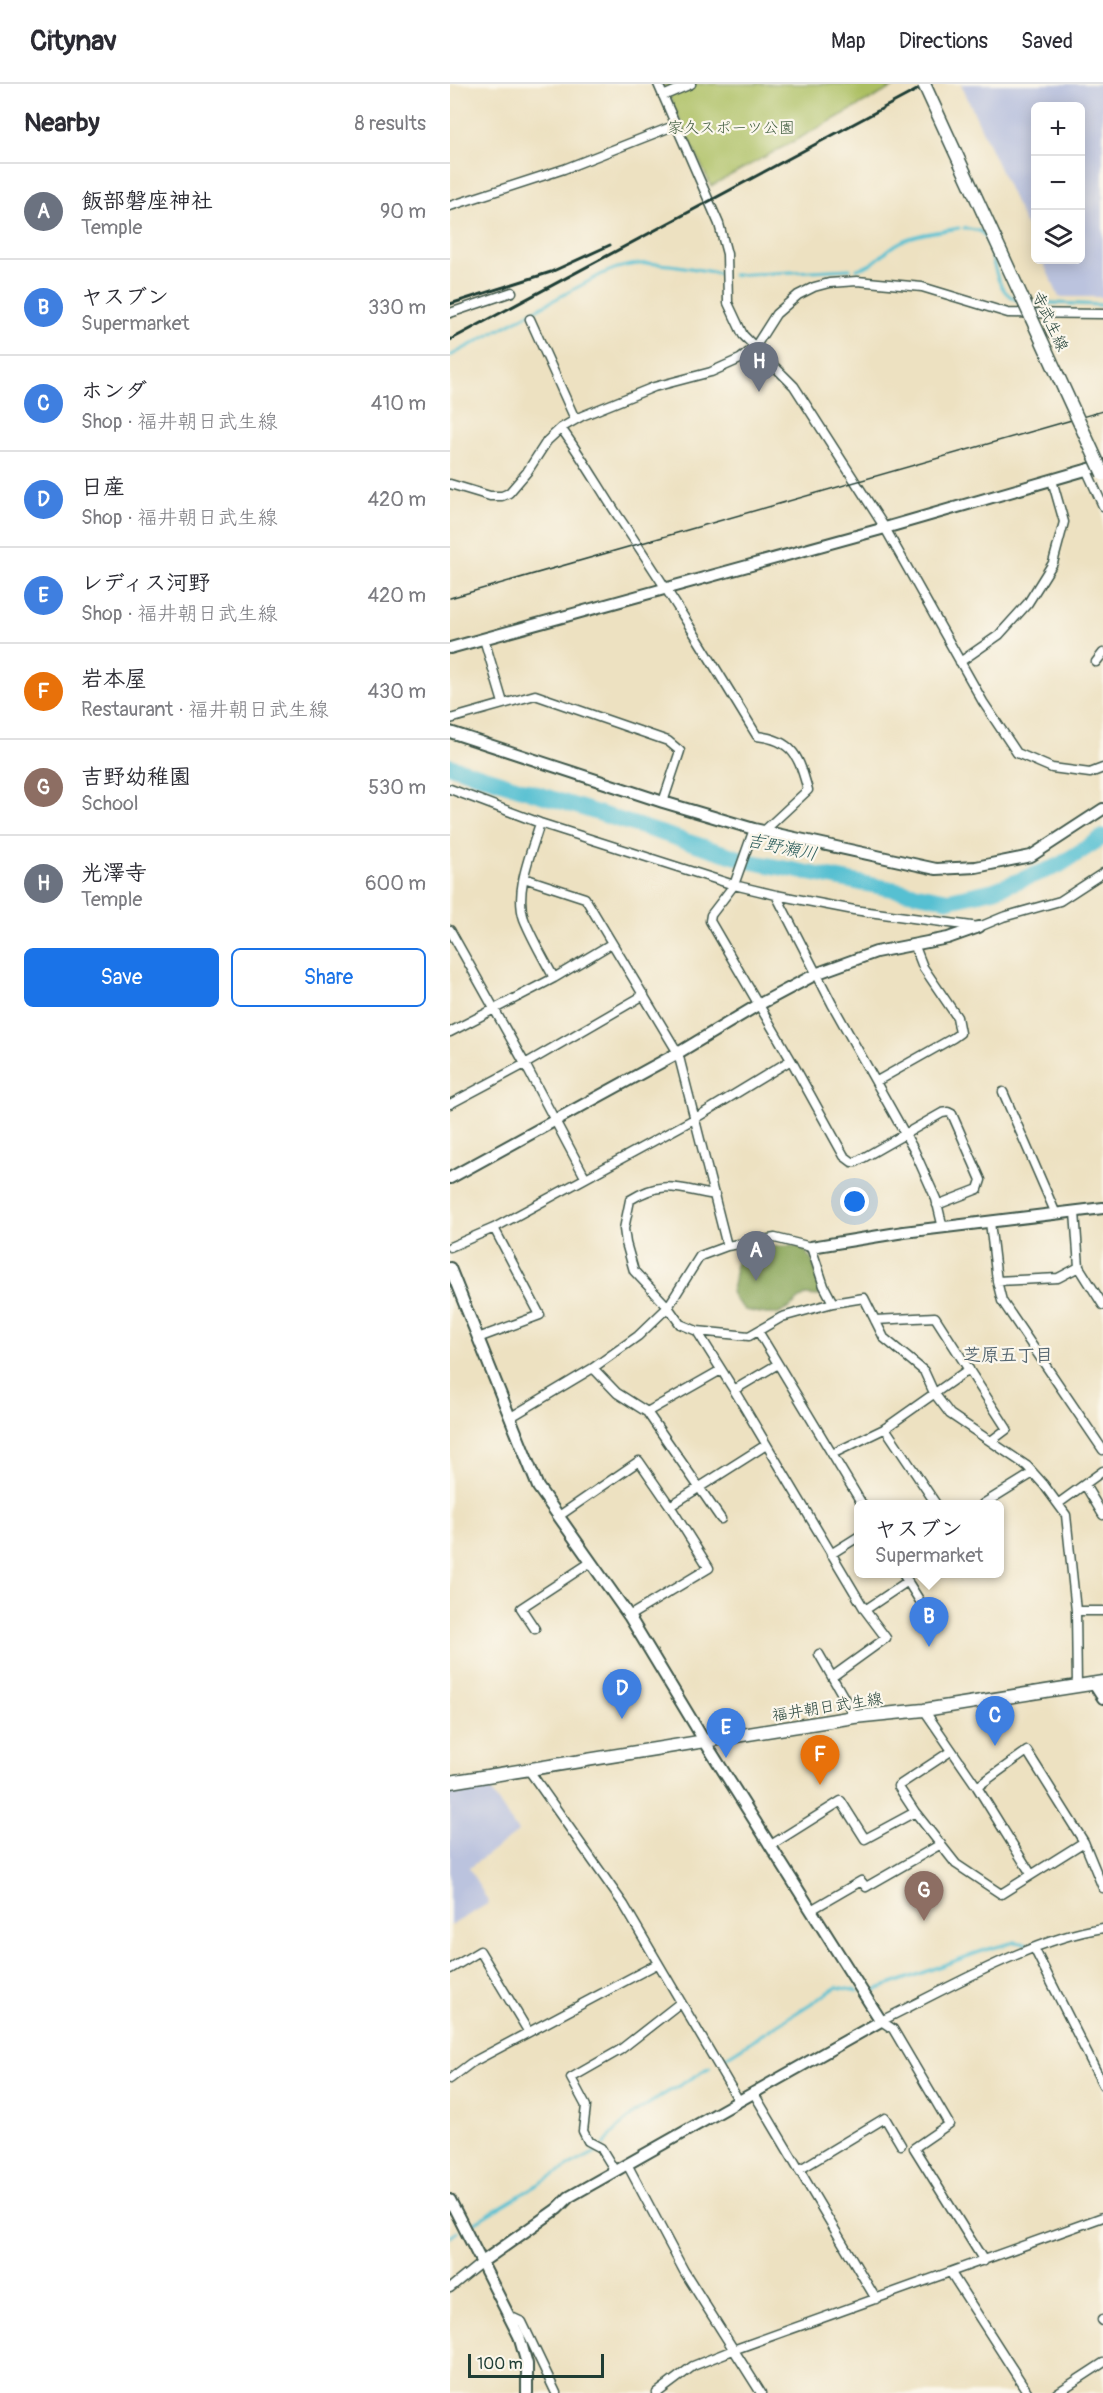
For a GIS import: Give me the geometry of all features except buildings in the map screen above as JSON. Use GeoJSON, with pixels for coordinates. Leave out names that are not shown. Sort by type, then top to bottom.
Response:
{"type":"FeatureCollection","features":[{"type":"Feature","properties":{"kind":"main road","name":"寺武生線"},"geometry":{"type":"LineString","coordinates":[[924,84],[1103,474]]}},
{"type":"Feature","properties":{"kind":"main road","name":"福井朝日武生線"},"geometry":{"type":"LineString","coordinates":[[450,1782],[855,1717],[924,1710],[1098,1683]]}},
{"type":"Feature","properties":{"kind":"street"},"geometry":{"type":"LineString","coordinates":[[658,84],[719,224],[727,254],[728,303],[743,335],[794,386],[885,528],[960,662],[1017,753],[1052,768],[1090,773],[1103,768]]}},
{"type":"Feature","properties":{"kind":"street"},"geometry":{"type":"LineString","coordinates":[[663,96],[690,84]]}},
{"type":"Feature","properties":{"kind":"street"},"geometry":{"type":"LineString","coordinates":[[450,206],[564,169],[676,125]]}},
{"type":"Feature","properties":{"kind":"street"},"geometry":{"type":"LineString","coordinates":[[450,484],[490,496],[502,496],[509,493],[527,472],[547,441],[561,428],[575,419],[654,387],[723,368],[740,359],[755,347],[776,314],[798,295],[829,283],[857,282],[922,287],[1008,314],[1103,314]]}},
{"type":"Feature","properties":{"kind":"street"},"geometry":{"type":"LineString","coordinates":[[450,313],[512,292]]}},
{"type":"Feature","properties":{"kind":"street"},"geometry":{"type":"LineString","coordinates":[[530,319],[575,419]]}},
{"type":"Feature","properties":{"kind":"street"},"geometry":{"type":"LineString","coordinates":[[561,428],[666,588],[758,736],[781,742],[793,750],[800,760],[808,790],[759,830],[747,850],[734,885],[711,915],[710,921],[848,1160],[856,1162],[942,1113],[952,1114],[981,1180],[978,1189],[937,1205]]}},
{"type":"Feature","properties":{"kind":"street"},"geometry":{"type":"LineString","coordinates":[[450,648],[885,528],[1103,465]]}},
{"type":"Feature","properties":{"kind":"street"},"geometry":{"type":"LineString","coordinates":[[1086,469],[1103,506]]}},
{"type":"Feature","properties":{"kind":"street"},"geometry":{"type":"LineString","coordinates":[[960,662],[999,635],[1028,603],[1053,563],[1064,522],[1052,480]]}},
{"type":"Feature","properties":{"kind":"street"},"geometry":{"type":"LineString","coordinates":[[484,639],[503,703]]}},
{"type":"Feature","properties":{"kind":"street"},"geometry":{"type":"LineString","coordinates":[[1095,662],[1103,653]]}},
{"type":"Feature","properties":{"kind":"street"},"geometry":{"type":"LineString","coordinates":[[450,719],[534,695],[668,741],[680,751],[663,802]]}},
{"type":"Feature","properties":{"kind":"street"},"geometry":{"type":"LineString","coordinates":[[450,732],[663,802],[759,830],[936,869],[976,867],[1032,856],[1103,809]]}},
{"type":"Feature","properties":{"kind":"street"},"geometry":{"type":"LineString","coordinates":[[450,789],[540,823],[734,885],[854,910],[979,927]]}},
{"type":"Feature","properties":{"kind":"street"},"geometry":{"type":"LineString","coordinates":[[540,823],[524,878],[522,904],[524,918],[554,978]]}},
{"type":"Feature","properties":{"kind":"street"},"geometry":{"type":"LineString","coordinates":[[450,1178],[818,973],[876,952],[948,938],[1003,917],[1059,901],[1103,873]]}},
{"type":"Feature","properties":{"kind":"street"},"geometry":{"type":"LineString","coordinates":[[524,878],[585,898],[678,1053],[727,1246]]}},
{"type":"Feature","properties":{"kind":"street"},"geometry":{"type":"LineString","coordinates":[[776,895],[832,1004],[905,1134],[937,1205],[943,1228]]}},
{"type":"Feature","properties":{"kind":"street"},"geometry":{"type":"LineString","coordinates":[[450,930],[585,1177]]}},
{"type":"Feature","properties":{"kind":"street"},"geometry":{"type":"LineString","coordinates":[[450,1032],[554,978],[611,944]]}},
{"type":"Feature","properties":{"kind":"street"},"geometry":{"type":"LineString","coordinates":[[877,1081],[960,1033],[957,1017],[923,967],[914,944]]}},
{"type":"Feature","properties":{"kind":"street"},"geometry":{"type":"LineString","coordinates":[[450,1104],[525,1064],[644,995]]}},
{"type":"Feature","properties":{"kind":"street"},"geometry":{"type":"LineString","coordinates":[[450,1247],[494,1228],[694,1119],[791,1060]]}},
{"type":"Feature","properties":{"kind":"street"},"geometry":{"type":"LineString","coordinates":[[1003,1092],[1056,1214]]}},
{"type":"Feature","properties":{"kind":"street"},"geometry":{"type":"LineString","coordinates":[[715,1195],[662,1186],[645,1190],[630,1200],[624,1229],[634,1271],[680,1324],[697,1332],[749,1336],[782,1317],[833,1303],[864,1298],[884,1338],[924,1371],[934,1393],[950,1414],[1033,1473],[1059,1503],[1066,1515],[1076,1611],[1077,1686]]}},
{"type":"Feature","properties":{"kind":"street"},"geometry":{"type":"LineString","coordinates":[[511,1417],[592,1368],[638,1336],[668,1308],[700,1256],[727,1246],[775,1238],[811,1247],[1103,1208]]}},
{"type":"Feature","properties":{"kind":"street"},"geometry":{"type":"LineString","coordinates":[[1075,1212],[1079,1267],[1103,1305]]}},
{"type":"Feature","properties":{"kind":"street"},"geometry":{"type":"LineString","coordinates":[[990,1222],[997,1281],[1002,1301],[1103,1450]]}},
{"type":"Feature","properties":{"kind":"street"},"geometry":{"type":"LineString","coordinates":[[478,1338],[540,1315],[494,1228]]}},
{"type":"Feature","properties":{"kind":"street"},"geometry":{"type":"LineString","coordinates":[[811,1247],[824,1286],[833,1303]]}},
{"type":"Feature","properties":{"kind":"street"},"geometry":{"type":"LineString","coordinates":[[997,1281],[1058,1278],[1079,1267]]}},
{"type":"Feature","properties":{"kind":"street"},"geometry":{"type":"LineString","coordinates":[[450,1268],[538,1487],[629,1616],[811,1910],[882,2021],[893,2029],[949,2124],[914,2148],[984,2261]]}},
{"type":"Feature","properties":{"kind":"street"},"geometry":{"type":"LineString","coordinates":[[875,1320],[935,1317],[1007,1429],[991,1441]]}},
{"type":"Feature","properties":{"kind":"street"},"geometry":{"type":"LineString","coordinates":[[758,1331],[860,1500]]}},
{"type":"Feature","properties":{"kind":"street"},"geometry":{"type":"LineString","coordinates":[[697,1332],[865,1610],[886,1638],[832,1677]]}},
{"type":"Feature","properties":{"kind":"street"},"geometry":{"type":"LineString","coordinates":[[734,1390],[778,1364]]}},
{"type":"Feature","properties":{"kind":"street"},"geometry":{"type":"LineString","coordinates":[[592,1368],[617,1393],[647,1412],[721,1519]]}},
{"type":"Feature","properties":{"kind":"street"},"geometry":{"type":"LineString","coordinates":[[832,1454],[885,1428],[969,1369]]}},
{"type":"Feature","properties":{"kind":"street"},"geometry":{"type":"LineString","coordinates":[[647,1412],[721,1370]]}},
{"type":"Feature","properties":{"kind":"street"},"geometry":{"type":"LineString","coordinates":[[885,1428],[933,1500]]}},
{"type":"Feature","properties":{"kind":"street"},"geometry":{"type":"LineString","coordinates":[[670,1506],[766,1445]]}},
{"type":"Feature","properties":{"kind":"street"},"geometry":{"type":"LineString","coordinates":[[559,1516],[639,1461],[709,1568],[629,1616]]}},
{"type":"Feature","properties":{"kind":"street"},"geometry":{"type":"LineString","coordinates":[[1059,1503],[1103,1471]]}},
{"type":"Feature","properties":{"kind":"street"},"geometry":{"type":"LineString","coordinates":[[989,1500],[1033,1473]]}},
{"type":"Feature","properties":{"kind":"street"},"geometry":{"type":"LineString","coordinates":[[1085,1485],[1103,1515]]}},
{"type":"Feature","properties":{"kind":"street"},"geometry":{"type":"LineString","coordinates":[[831,1554],[854,1540]]}},
{"type":"Feature","properties":{"kind":"street"},"geometry":{"type":"LineString","coordinates":[[535,1629],[521,1608],[591,1562]]}},
{"type":"Feature","properties":{"kind":"street"},"geometry":{"type":"LineString","coordinates":[[865,1610],[905,1578]]}},
{"type":"Feature","properties":{"kind":"street"},"geometry":{"type":"LineString","coordinates":[[907,1578],[928,1614]]}},
{"type":"Feature","properties":{"kind":"street"},"geometry":{"type":"LineString","coordinates":[[1076,1611],[1103,1611]]}},
{"type":"Feature","properties":{"kind":"street"},"geometry":{"type":"LineString","coordinates":[[819,1654],[855,1717]]}},
{"type":"Feature","properties":{"kind":"street"},"geometry":{"type":"LineString","coordinates":[[1098,1683],[1103,1698]]}},
{"type":"Feature","properties":{"kind":"street"},"geometry":{"type":"LineString","coordinates":[[924,1710],[977,1787],[1031,1874]]}},
{"type":"Feature","properties":{"kind":"street"},"geometry":{"type":"LineString","coordinates":[[951,1751],[898,1786],[915,1812],[956,1864],[1001,1893],[1084,1842]]}},
{"type":"Feature","properties":{"kind":"street"},"geometry":{"type":"LineString","coordinates":[[977,1787],[1028,1752],[1084,1842],[1103,1888]]}},
{"type":"Feature","properties":{"kind":"street"},"geometry":{"type":"LineString","coordinates":[[528,1769],[624,1905],[739,2101]]}},
{"type":"Feature","properties":{"kind":"street"},"geometry":{"type":"LineString","coordinates":[[771,1845],[841,1801],[865,1839],[915,1812]]}},
{"type":"Feature","properties":{"kind":"street"},"geometry":{"type":"LineString","coordinates":[[811,1910],[861,1881],[866,1887],[940,1844]]}},
{"type":"Feature","properties":{"kind":"street"},"geometry":{"type":"LineString","coordinates":[[450,2288],[482,2262],[557,2210],[569,2197],[753,2092],[882,2021],[1034,1948],[1081,1931],[1103,1928]]}},
{"type":"Feature","properties":{"kind":"street"},"geometry":{"type":"LineString","coordinates":[[1034,1948],[1103,2085]]}},
{"type":"Feature","properties":{"kind":"street"},"geometry":{"type":"LineString","coordinates":[[450,1968],[480,1951],[528,2031]]}},
{"type":"Feature","properties":{"kind":"street"},"geometry":{"type":"LineString","coordinates":[[450,2079],[471,2063],[528,2031],[657,1964]]}},
{"type":"Feature","properties":{"kind":"street"},"geometry":{"type":"LineString","coordinates":[[615,2171],[601,2148],[588,2141],[583,2131],[586,2106],[571,2078],[620,2050],[680,2003]]}},
{"type":"Feature","properties":{"kind":"street"},"geometry":{"type":"LineString","coordinates":[[753,2092],[876,2299]]}},
{"type":"Feature","properties":{"kind":"street"},"geometry":{"type":"LineString","coordinates":[[799,2170],[885,2118],[901,2145]]}},
{"type":"Feature","properties":{"kind":"street"},"geometry":{"type":"LineString","coordinates":[[627,2164],[684,2271],[761,2393]]}},
{"type":"Feature","properties":{"kind":"street"},"geometry":{"type":"LineString","coordinates":[[450,2202],[519,2336],[527,2364],[527,2393]]}},
{"type":"Feature","properties":{"kind":"street"},"geometry":{"type":"LineString","coordinates":[[657,2393],[693,2366],[733,2350],[1103,2217]]}},
{"type":"Feature","properties":{"kind":"street"},"geometry":{"type":"LineString","coordinates":[[951,2273],[1028,2393]]}},
{"type":"Feature","properties":{"kind":"street"},"geometry":{"type":"LineString","coordinates":[[509,2316],[522,2322],[556,2393]]}},
{"type":"Feature","properties":{"kind":"street"},"geometry":{"type":"LineString","coordinates":[[1057,2393],[1103,2364]]}},
{"type":"Feature","properties":{"kind":"shaded area"},"geometry":{"type":"Polygon","coordinates":[[[961,84],[1103,84],[1103,297],[1059,297],[1044,264],[1085,264],[1085,102],[1031,102],[1031,237],[961,84]]]}},
{"type":"Feature","properties":{"kind":"shaded area"},"geometry":{"type":"Polygon","coordinates":[[[487,1785],[518,1832],[469,1868],[489,1903],[450,1926],[450,1791],[487,1785]]]}},
{"type":"Feature","properties":{"kind":"green space","name":"家久スポーツ公園"},"geometry":{"type":"Polygon","coordinates":[[[663,84],[899,84],[711,186],[663,84]]]}},
{"type":"Feature","properties":{"kind":"green space"},"geometry":{"type":"Polygon","coordinates":[[[779,1246],[799,1247],[808,1255],[817,1276],[819,1296],[805,1295],[778,1314],[745,1310],[731,1292],[737,1256],[750,1250],[779,1246]]]}},
{"type":"Feature","properties":{"kind":"waterway"},"geometry":{"type":"LineString","coordinates":[[857,269],[870,264],[907,239],[959,228]]}},
{"type":"Feature","properties":{"kind":"waterway"},"geometry":{"type":"LineString","coordinates":[[964,228],[980,231],[985,236],[996,273],[1004,290],[1011,297],[1020,301]]}},
{"type":"Feature","properties":{"kind":"waterway"},"geometry":{"type":"LineString","coordinates":[[450,356],[604,273],[619,268],[663,264],[723,274]]}},
{"type":"Feature","properties":{"kind":"waterway"},"geometry":{"type":"LineString","coordinates":[[733,275],[850,269]]}},
{"type":"Feature","properties":{"kind":"waterway"},"geometry":{"type":"LineString","coordinates":[[1027,302],[1103,305]]}},
{"type":"Feature","properties":{"kind":"waterway","name":"吉野瀬川"},"geometry":{"type":"LineString","coordinates":[[450,766],[752,862],[949,900],[994,890],[1058,866],[1103,837]]}},
{"type":"Feature","properties":{"kind":"waterway"},"geometry":{"type":"LineString","coordinates":[[867,1993],[985,1950],[1015,1942],[1028,1944]]}},
{"type":"Feature","properties":{"kind":"waterway"},"geometry":{"type":"LineString","coordinates":[[723,2059],[837,1987],[858,1991]]}},
{"type":"Feature","properties":{"kind":"waterway"},"geometry":{"type":"LineString","coordinates":[[604,2145],[614,2132],[639,2111],[710,2067]]}},
{"type":"Feature","properties":{"kind":"waterway"},"geometry":{"type":"LineString","coordinates":[[472,2224],[598,2151]]}},
{"type":"Feature","properties":{"kind":"waterway"},"geometry":{"type":"LineString","coordinates":[[450,2237],[458,2232]]}},
{"type":"Feature","properties":{"kind":"tram line"},"geometry":{"type":"LineString","coordinates":[[450,598],[1103,411]]}},
{"type":"Feature","properties":{"kind":"railway"},"geometry":{"type":"LineString","coordinates":[[450,340],[928,84]]}},
{"type":"Feature","properties":{"kind":"railway"},"geometry":{"type":"LineString","coordinates":[[450,304],[551,272],[610,245]]}},
{"type":"Feature","properties":{"kind":"place","name":"光澤寺"},"geometry":{"type":"Point","coordinates":[759,392]}},
{"type":"Feature","properties":{"kind":"place","name":"飯部磐座神社"},"geometry":{"type":"Point","coordinates":[756,1281]}},
{"type":"Feature","properties":{"kind":"place","name":"ヤスブン"},"geometry":{"type":"Point","coordinates":[929,1647]}},
{"type":"Feature","properties":{"kind":"place","name":"日産"},"geometry":{"type":"Point","coordinates":[622,1719]}},
{"type":"Feature","properties":{"kind":"place","name":"ホンダ"},"geometry":{"type":"Point","coordinates":[995,1746]}},
{"type":"Feature","properties":{"kind":"place","name":"レディス河野"},"geometry":{"type":"Point","coordinates":[726,1758]}},
{"type":"Feature","properties":{"kind":"place","name":"岩本屋"},"geometry":{"type":"Point","coordinates":[820,1785]}},
{"type":"Feature","properties":{"kind":"place","name":"吉野幼稚園"},"geometry":{"type":"Point","coordinates":[924,1921]}},
{"type":"Feature","properties":{"kind":"district","name":"芝原五丁目"},"geometry":{"type":"Point","coordinates":[1008,1355]}}]}
